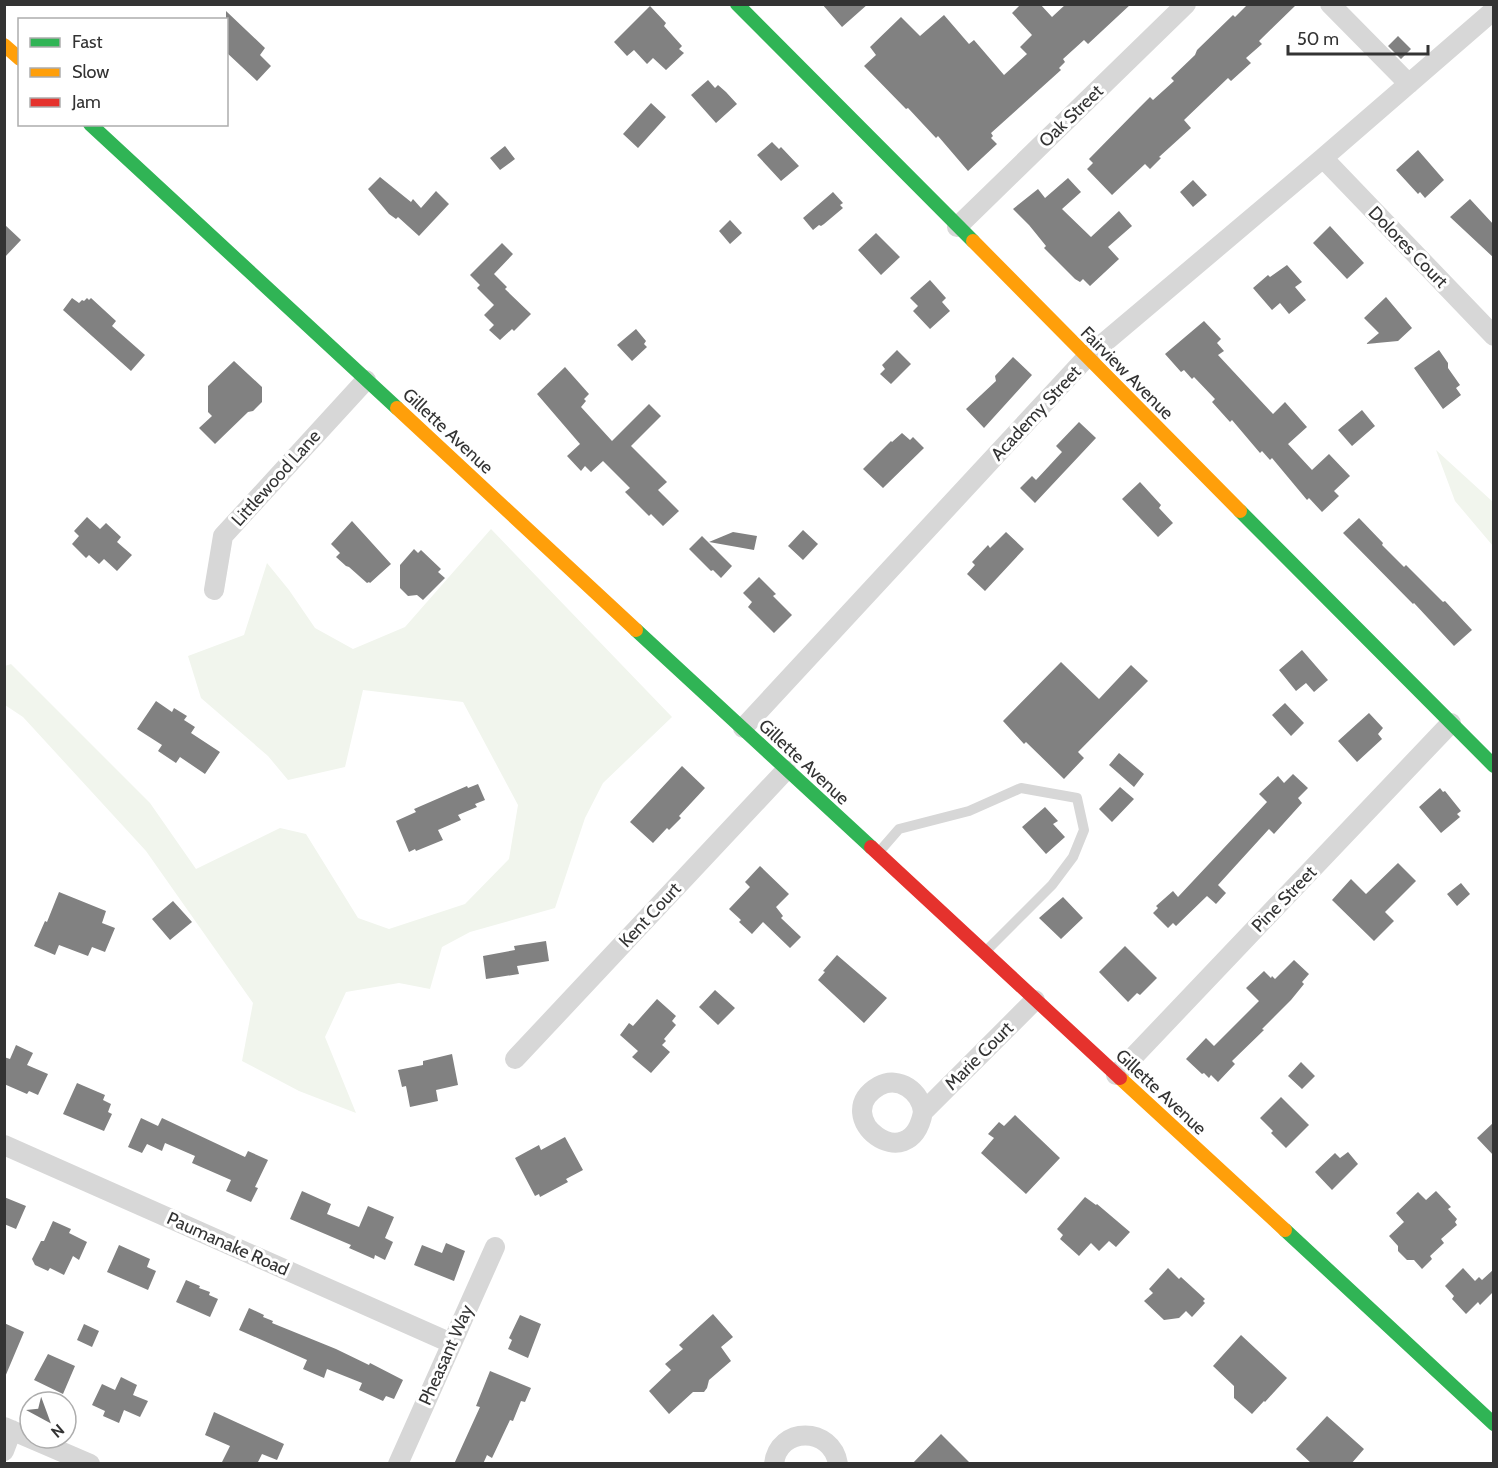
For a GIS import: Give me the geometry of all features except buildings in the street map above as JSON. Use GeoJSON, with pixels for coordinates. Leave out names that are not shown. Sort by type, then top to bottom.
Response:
{"type":"FeatureCollection","features":[{"type":"Feature","properties":{"kind":"street","name":"Fairview Avenue"},"geometry":{"type":"LineString","coordinates":[[736,4],[1494,766]]}},
{"type":"Feature","properties":{"kind":"street","name":"Oak Street"},"geometry":{"type":"LineString","coordinates":[[957,227],[1186,4]]}},
{"type":"Feature","properties":{"kind":"street"},"geometry":{"type":"LineString","coordinates":[[1330,4],[1409,84]]}},
{"type":"Feature","properties":{"kind":"street","name":"Academy Street"},"geometry":{"type":"LineString","coordinates":[[743,728],[1086,358],[1494,10]]}},
{"type":"Feature","properties":{"kind":"street"},"geometry":{"type":"LineString","coordinates":[[4,45],[18,57]]}},
{"type":"Feature","properties":{"kind":"street","name":"Gillette Avenue"},"geometry":{"type":"LineString","coordinates":[[92,126],[1494,1424]]}},
{"type":"Feature","properties":{"kind":"street","name":"Dolores Court"},"geometry":{"type":"LineString","coordinates":[[1323,158],[1494,336]]}},
{"type":"Feature","properties":{"kind":"street","name":"Littlewood Lane"},"geometry":{"type":"LineString","coordinates":[[214,590],[224,536],[366,380]]}},
{"type":"Feature","properties":{"kind":"street","name":"Pine Street"},"geometry":{"type":"LineString","coordinates":[[1116,1075],[1451,723]]}},
{"type":"Feature","properties":{"kind":"street","name":"Kent Court"},"geometry":{"type":"LineString","coordinates":[[514,1059],[786,770]]}},
{"type":"Feature","properties":{"kind":"street","name":"Marie Court"},"geometry":{"type":"LineString","coordinates":[[923,1112],[1035,1000]]}},
{"type":"Feature","properties":{"kind":"street","name":"Paumanake Road"},"geometry":{"type":"LineString","coordinates":[[4,1145],[451,1343]]}},
{"type":"Feature","properties":{"kind":"street","name":"Pheasant Way"},"geometry":{"type":"LineString","coordinates":[[398,1464],[495,1247]]}},
{"type":"Feature","properties":{"kind":"street"},"geometry":{"type":"LineString","coordinates":[[4,1451],[8,1429],[90,1464]]}},
{"type":"Feature","properties":{"kind":"street"},"geometry":{"type":"LineString","coordinates":[[774,1464],[779,1449],[786,1441],[806,1434],[817,1436],[826,1442],[834,1450],[838,1464]]}},
{"type":"Feature","properties":{"kind":"lane"},"geometry":{"type":"LineString","coordinates":[[877,854],[899,829],[969,811],[1021,788],[1077,798],[1084,830],[1073,857],[1052,885],[984,953]]}},
{"type":"Feature","properties":{"kind":"shaded area"},"geometry":{"type":"Polygon","coordinates":[[[1436,450],[1493,502],[1493,546],[1455,501],[1436,450]]]}},
{"type":"Feature","properties":{"kind":"shaded area"},"geometry":{"type":"Polygon","coordinates":[[[491,529],[672,717],[603,783],[585,818],[555,908],[470,932],[442,947],[430,989],[399,983],[346,992],[325,1037],[356,1113],[299,1091],[242,1061],[253,1003],[146,851],[23,717],[5,705],[5,666],[11,664],[150,803],[196,869],[280,828],[306,834],[358,918],[389,929],[465,904],[509,859],[518,805],[463,702],[363,690],[345,767],[288,780],[268,756],[201,698],[188,656],[244,635],[267,563],[315,628],[353,649],[405,627],[491,529]]]}},
{"type":"Feature","properties":{"kind":"traffic: fast"},"geometry":{"type":"LineString","coordinates":[[737,4],[973,241]]}},
{"type":"Feature","properties":{"kind":"traffic: fast"},"geometry":{"type":"LineString","coordinates":[[92,126],[397,408]]}},
{"type":"Feature","properties":{"kind":"traffic: fast"},"geometry":{"type":"LineString","coordinates":[[1240,511],[1494,766]]}},
{"type":"Feature","properties":{"kind":"traffic: fast"},"geometry":{"type":"LineString","coordinates":[[636,630],[871,847]]}},
{"type":"Feature","properties":{"kind":"traffic: fast"},"geometry":{"type":"LineString","coordinates":[[1285,1230],[1494,1424]]}},
{"type":"Feature","properties":{"kind":"traffic: slow"},"geometry":{"type":"LineString","coordinates":[[4,45],[18,57]]}},
{"type":"Feature","properties":{"kind":"traffic: slow"},"geometry":{"type":"LineString","coordinates":[[973,241],[1240,511]]}},
{"type":"Feature","properties":{"kind":"traffic: slow"},"geometry":{"type":"LineString","coordinates":[[397,408],[636,630]]}},
{"type":"Feature","properties":{"kind":"traffic: slow"},"geometry":{"type":"LineString","coordinates":[[1120,1078],[1285,1230]]}},
{"type":"Feature","properties":{"kind":"traffic: jam"},"geometry":{"type":"LineString","coordinates":[[871,847],[1120,1078]]}}]}
